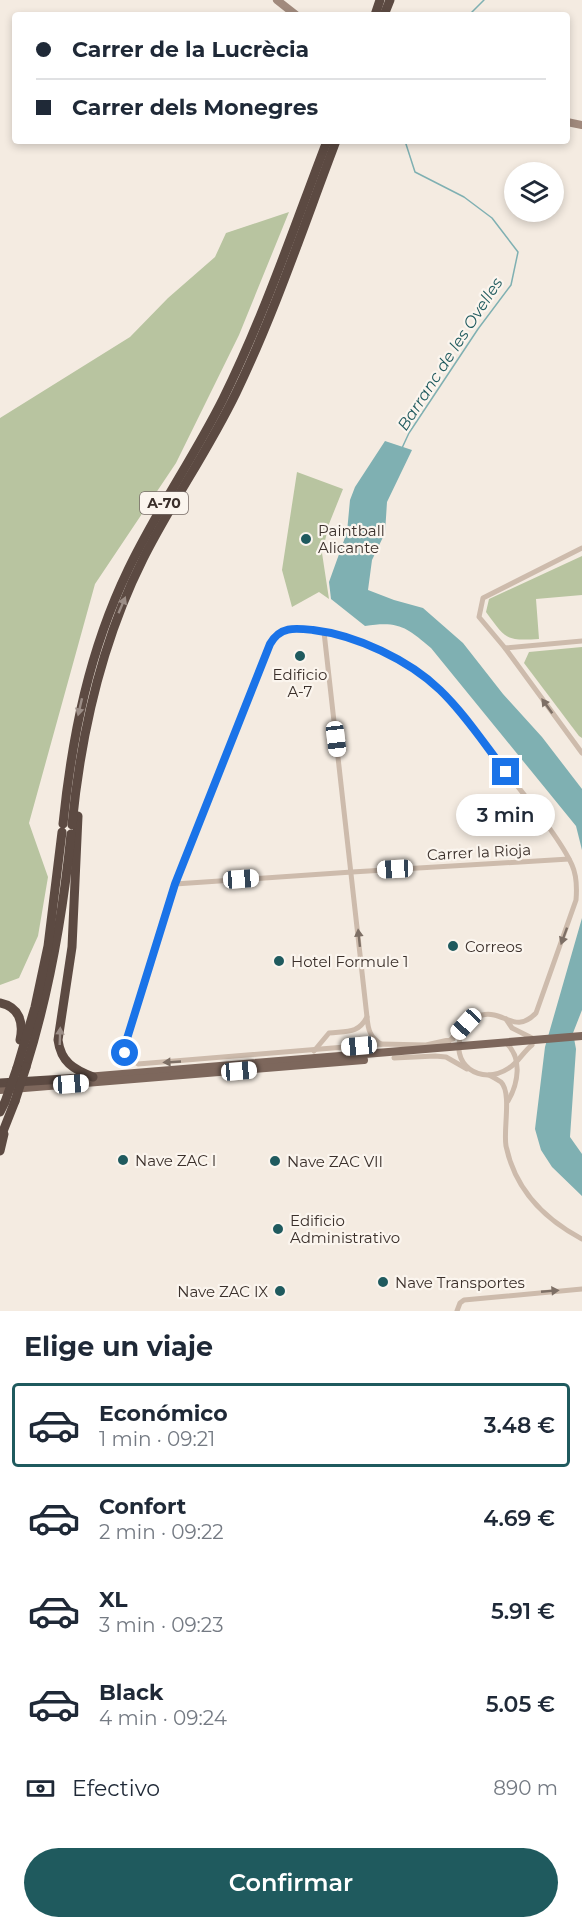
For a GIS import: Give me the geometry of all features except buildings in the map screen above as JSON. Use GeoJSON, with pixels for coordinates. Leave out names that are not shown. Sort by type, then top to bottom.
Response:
{"type":"FeatureCollection","features":[{"type":"Feature","properties":{"kind":"highway","name":"A-70"},"geometry":{"type":"LineString","coordinates":[[67,828],[81,747],[95,684],[110,634],[143,558],[200,460],[239,386],[266,325],[326,144]]}},
{"type":"Feature","properties":{"kind":"highway","name":"A-70"},"geometry":{"type":"LineString","coordinates":[[0,1112],[42,1013],[55,956],[66,888],[71,755],[80,707],[106,620],[140,547],[223,398],[335,144]]}},
{"type":"Feature","properties":{"kind":"highway"},"geometry":{"type":"LineString","coordinates":[[93,1077],[73,1068],[66,1062],[58,1040],[72,947],[76,835],[81,777],[95,684]]}},
{"type":"Feature","properties":{"kind":"highway"},"geometry":{"type":"LineString","coordinates":[[0,1003],[14,1009],[21,1019],[22,1032],[18,1068],[5,1102]]}},
{"type":"Feature","properties":{"kind":"highway"},"geometry":{"type":"LineString","coordinates":[[0,1086],[81,1078]]}},
{"type":"Feature","properties":{"kind":"highway","name":"A-70"},"geometry":{"type":"LineString","coordinates":[[0,1139],[8,1120],[5,1102]]}},
{"type":"Feature","properties":{"kind":"highway"},"geometry":{"type":"LineString","coordinates":[[0,1151],[8,1120]]}},
{"type":"Feature","properties":{"kind":"main road"},"geometry":{"type":"LineString","coordinates":[[81,1078],[457,1045],[508,1045],[580,1038]]}},
{"type":"Feature","properties":{"kind":"main road"},"geometry":{"type":"LineString","coordinates":[[0,1086],[394,1058],[457,1045]]}},
{"type":"Feature","properties":{"kind":"street"},"geometry":{"type":"LineString","coordinates":[[277,0],[292,12]]}},
{"type":"Feature","properties":{"kind":"street"},"geometry":{"type":"LineString","coordinates":[[582,548],[483,598],[480,617],[582,753]]}},
{"type":"Feature","properties":{"kind":"street"},"geometry":{"type":"LineString","coordinates":[[457,1045],[433,1047],[381,1044],[138,1064],[125,1053],[125,1045],[175,884],[270,644],[280,632],[297,628],[324,632],[373,648],[416,672],[440,690],[521,790],[569,859],[577,884],[576,900],[539,1007],[536,1013],[524,1022],[518,1023],[485,1014],[466,1024],[457,1045],[469,1070]]}},
{"type":"Feature","properties":{"kind":"street"},"geometry":{"type":"LineString","coordinates":[[324,632],[368,1029],[373,1038],[381,1044]]}},
{"type":"Feature","properties":{"kind":"street"},"geometry":{"type":"LineString","coordinates":[[505,648],[582,641]]}},
{"type":"Feature","properties":{"kind":"street","name":"Carrer la Rioja"},"geometry":{"type":"LineString","coordinates":[[175,884],[569,859]]}},
{"type":"Feature","properties":{"kind":"street"},"geometry":{"type":"LineString","coordinates":[[306,1060],[329,1032],[356,1030],[368,1017]]}},
{"type":"Feature","properties":{"kind":"street"},"geometry":{"type":"LineString","coordinates":[[394,1058],[446,1057],[481,1075],[508,1069],[534,1043],[512,1028],[506,1019]]}},
{"type":"Feature","properties":{"kind":"street"},"geometry":{"type":"LineString","coordinates":[[457,1045],[466,1024]]}},
{"type":"Feature","properties":{"kind":"street"},"geometry":{"type":"LineString","coordinates":[[507,1102],[518,1075],[516,1062],[508,1045]]}},
{"type":"Feature","properties":{"kind":"street"},"geometry":{"type":"LineString","coordinates":[[242,1057],[278,1062]]}},
{"type":"Feature","properties":{"kind":"street"},"geometry":{"type":"LineString","coordinates":[[201,1060],[218,1067],[226,1058]]}},
{"type":"Feature","properties":{"kind":"street"},"geometry":{"type":"LineString","coordinates":[[489,1075],[503,1083],[507,1102],[504,1126],[506,1144],[511,1164],[526,1193],[539,1210],[582,1239]]}},
{"type":"Feature","properties":{"kind":"street"},"geometry":{"type":"LineString","coordinates":[[457,1311],[460,1303],[470,1299],[582,1288]]}},
{"type":"Feature","properties":{"kind":"green space"},"geometry":{"type":"Polygon","coordinates":[[[289,212],[239,335],[176,463],[95,584],[29,823],[48,877],[38,936],[19,978],[0,985],[0,418],[130,337],[168,298],[215,257],[226,233],[289,212]]]}},
{"type":"Feature","properties":{"kind":"green space","name":"Paintball Alicante"},"geometry":{"type":"Polygon","coordinates":[[[297,472],[343,489],[329,524],[322,553],[329,599],[319,592],[292,607],[282,570],[297,472]]]}},
{"type":"Feature","properties":{"kind":"green space"},"geometry":{"type":"Polygon","coordinates":[[[582,556],[582,595],[536,599],[539,639],[519,639],[507,636],[486,612],[489,599],[582,556]]]}},
{"type":"Feature","properties":{"kind":"green space"},"geometry":{"type":"Polygon","coordinates":[[[582,647],[582,738],[524,663],[529,652],[582,647]]]}},
{"type":"Feature","properties":{"kind":"water"},"geometry":{"type":"Polygon","coordinates":[[[385,441],[412,450],[387,502],[385,533],[372,560],[368,590],[423,608],[463,643],[503,694],[542,737],[582,789],[582,850],[576,826],[431,648],[401,627],[386,624],[365,626],[331,599],[329,582],[347,532],[350,500],[355,487],[385,441]]]}},
{"type":"Feature","properties":{"kind":"water"},"geometry":{"type":"Polygon","coordinates":[[[582,918],[582,1010],[573,1033],[576,1049],[570,1137],[582,1154],[582,1196],[552,1167],[541,1150],[535,1129],[545,1047],[582,918]]]}},
{"type":"Feature","properties":{"kind":"waterway","name":"Barranc de les Ovelles"},"geometry":{"type":"LineString","coordinates":[[472,12],[484,0]]}},
{"type":"Feature","properties":{"kind":"waterway","name":"Barranc de les Ovelles"},"geometry":{"type":"LineString","coordinates":[[402,448],[409,433],[478,329],[511,285],[518,252],[492,218],[464,197],[415,172],[406,144]]}},
{"type":"Feature","properties":{"kind":"place","name":"Paintball Alicante"},"geometry":{"type":"Point","coordinates":[306,539]}},
{"type":"Feature","properties":{"kind":"place","name":"Edificio A-7"},"geometry":{"type":"Point","coordinates":[300,656]}},
{"type":"Feature","properties":{"kind":"place","name":"Correos"},"geometry":{"type":"Point","coordinates":[453,946]}},
{"type":"Feature","properties":{"kind":"place","name":"Hotel Formule 1"},"geometry":{"type":"Point","coordinates":[279,961]}},
{"type":"Feature","properties":{"kind":"place","name":"Nave ZAC I"},"geometry":{"type":"Point","coordinates":[123,1160]}},
{"type":"Feature","properties":{"kind":"place","name":"Nave ZAC VII"},"geometry":{"type":"Point","coordinates":[275,1161]}},
{"type":"Feature","properties":{"kind":"place","name":"Edificio Administrativo"},"geometry":{"type":"Point","coordinates":[278,1229]}},
{"type":"Feature","properties":{"kind":"place","name":"Nave Transportes"},"geometry":{"type":"Point","coordinates":[383,1282]}},
{"type":"Feature","properties":{"kind":"place","name":"Nave ZAC IX"},"geometry":{"type":"Point","coordinates":[280,1291]}},
{"type":"Feature","properties":{"kind":"route"},"geometry":{"type":"LineString","coordinates":[[125,1053],[125,1045],[175,884],[274,636],[288,628],[324,632],[373,648],[403,663],[440,690],[506,772]]}}]}
